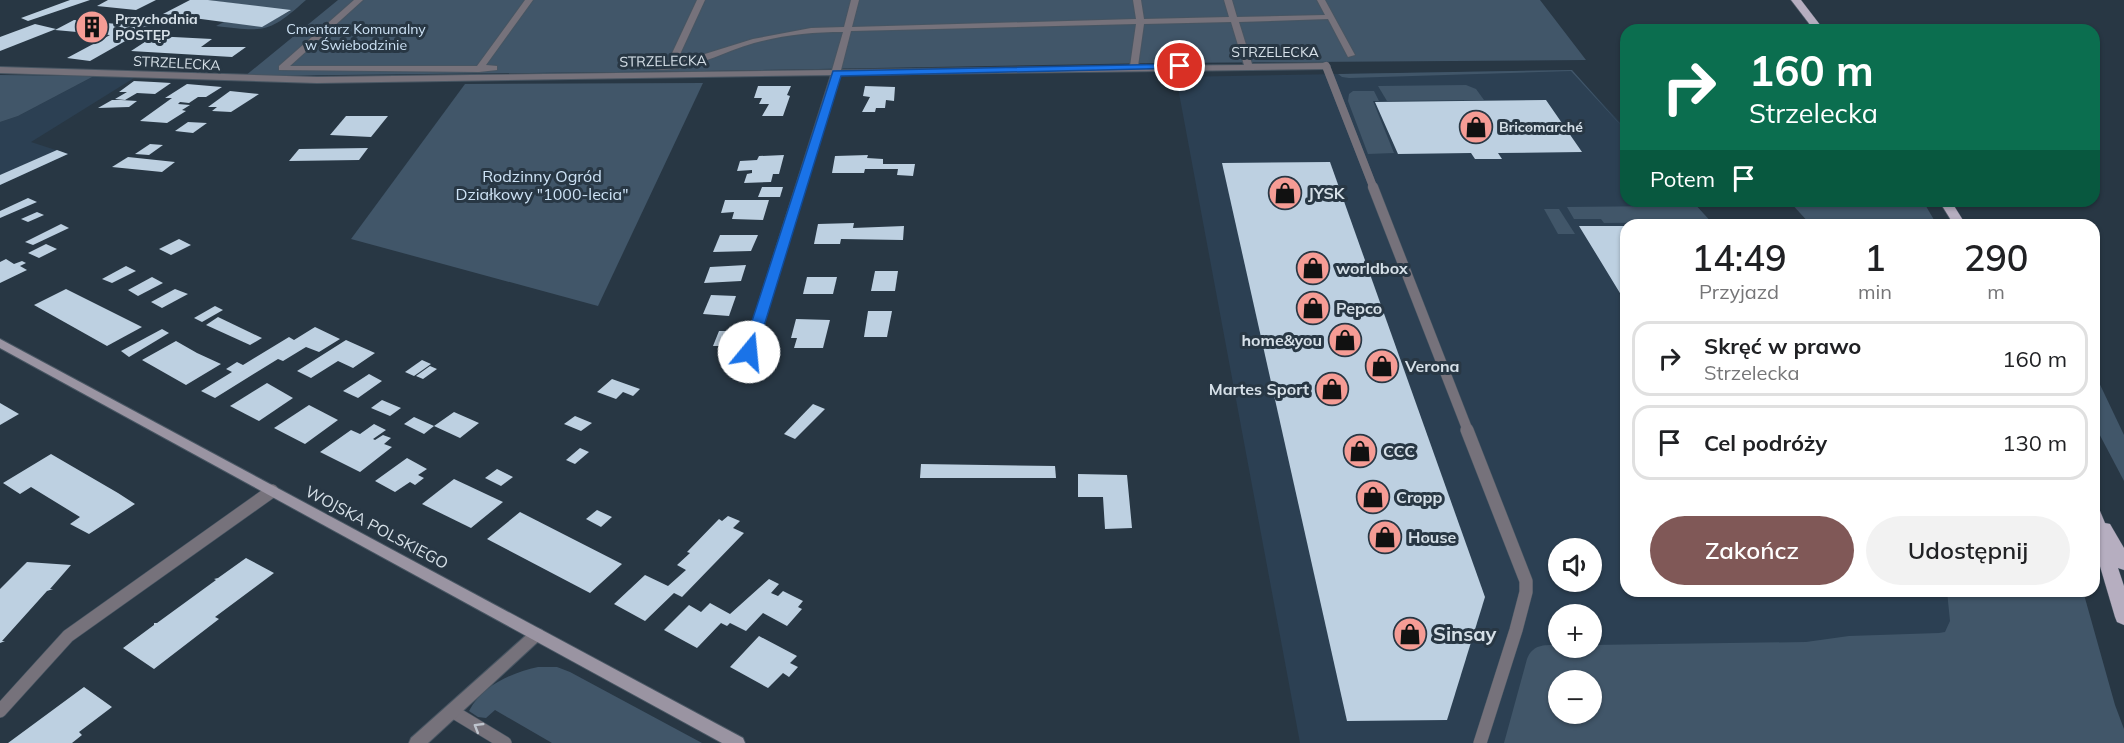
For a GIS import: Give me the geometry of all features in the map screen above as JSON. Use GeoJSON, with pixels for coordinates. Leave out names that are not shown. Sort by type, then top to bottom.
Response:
{"type":"FeatureCollection","features":[{"type":"Feature","properties":{"kind":"main road"},"geometry":{"type":"LineString","coordinates":[[1796,0],[1814,24]]}},
{"type":"Feature","properties":{"kind":"main road"},"geometry":{"type":"LineString","coordinates":[[2100,524],[2124,562]]}},
{"type":"Feature","properties":{"kind":"main road"},"geometry":{"type":"LineString","coordinates":[[2100,535],[2124,617]]}},
{"type":"Feature","properties":{"kind":"street"},"geometry":{"type":"LineString","coordinates":[[359,0],[282,68],[670,67],[753,41],[793,33],[1330,17]]}},
{"type":"Feature","properties":{"kind":"street"},"geometry":{"type":"LineString","coordinates":[[473,77],[529,0]]}},
{"type":"Feature","properties":{"kind":"street"},"geometry":{"type":"LineString","coordinates":[[670,67],[701,0]]}},
{"type":"Feature","properties":{"kind":"street"},"geometry":{"type":"LineString","coordinates":[[749,352],[837,73],[855,0]]}},
{"type":"Feature","properties":{"kind":"street"},"geometry":{"type":"LineString","coordinates":[[1134,67],[1140,22],[1137,0]]}},
{"type":"Feature","properties":{"kind":"street"},"geometry":{"type":"LineString","coordinates":[[1228,0],[1248,65]]}},
{"type":"Feature","properties":{"kind":"street"},"geometry":{"type":"LineString","coordinates":[[1321,0],[1351,55]]}},
{"type":"Feature","properties":{"kind":"street","name":"STRZELECKA"},"geometry":{"type":"LineString","coordinates":[[0,70],[256,80],[1248,65],[1326,66]]}},
{"type":"Feature","properties":{"kind":"street","name":"WOJSKA POLSKIEGO"},"geometry":{"type":"LineString","coordinates":[[0,343],[736,743]]}},
{"type":"Feature","properties":{"kind":"street"},"geometry":{"type":"LineString","coordinates":[[417,743],[537,634]]}},
{"type":"Feature","properties":{"kind":"lane"},"geometry":{"type":"LineString","coordinates":[[1326,66],[1526,580],[1526,592],[1516,630],[1480,743]]}},
{"type":"Feature","properties":{"kind":"lane"},"geometry":{"type":"LineString","coordinates":[[0,711],[68,636],[272,491]]}},
{"type":"Feature","properties":{"kind":"lane"},"geometry":{"type":"LineString","coordinates":[[452,711],[505,743]]}},
{"type":"Feature","properties":{"kind":"shaded area"},"geometry":{"type":"Polygon","coordinates":[[[1572,70],[1620,122],[1620,207],[1698,207],[1708,219],[1620,219],[1620,597],[1956,597],[1968,743],[1300,743],[1176,77],[1572,70]]]}},
{"type":"Feature","properties":{"kind":"shaded area"},"geometry":{"type":"Polygon","coordinates":[[[94,76],[134,78],[31,142],[68,154],[0,185],[0,122],[18,116],[94,76]]]}},
{"type":"Feature","properties":{"kind":"green space"},"geometry":{"type":"Polygon","coordinates":[[[208,0],[306,0],[283,19],[266,28],[246,29],[216,26],[224,22],[262,26],[290,11],[208,0]]]}},
{"type":"Feature","properties":{"kind":"green space","name":"Cmentarz Komunalny w Świebodzinie"},"geometry":{"type":"Polygon","coordinates":[[[338,0],[1540,0],[1586,60],[1156,63],[245,76],[338,0]]]}},
{"type":"Feature","properties":{"kind":"green space"},"geometry":{"type":"Polygon","coordinates":[[[1572,70],[1620,124],[1571,71],[1349,78],[1338,74],[1572,70]]]}},
{"type":"Feature","properties":{"kind":"green space"},"geometry":{"type":"Polygon","coordinates":[[[0,75],[94,76],[18,116],[0,122],[0,75]]]}},
{"type":"Feature","properties":{"kind":"green space","name":"Rodzinny Ogród Działkowy \"1000-lecia\""},"geometry":{"type":"Polygon","coordinates":[[[703,83],[598,306],[351,239],[465,84],[703,83]]]}},
{"type":"Feature","properties":{"kind":"green space"},"geometry":{"type":"Polygon","coordinates":[[[1466,85],[1476,89],[1484,100],[1387,101],[1378,86],[1466,85]]]}},
{"type":"Feature","properties":{"kind":"green space"},"geometry":{"type":"Polygon","coordinates":[[[1353,91],[1374,91],[1379,101],[1373,101],[1394,153],[1368,154],[1348,101],[1349,94],[1353,91]]]}},
{"type":"Feature","properties":{"kind":"green space"},"geometry":{"type":"Polygon","coordinates":[[[1567,207],[1698,207],[1708,219],[1620,219],[1620,223],[1604,223],[1601,219],[1574,219],[1567,207]]]}},
{"type":"Feature","properties":{"kind":"green space"},"geometry":{"type":"Polygon","coordinates":[[[1794,207],[1926,207],[1934,219],[1806,219],[1794,207]]]}},
{"type":"Feature","properties":{"kind":"green space"},"geometry":{"type":"Polygon","coordinates":[[[1544,209],[1559,209],[1575,234],[1558,234],[1544,209]]]}},
{"type":"Feature","properties":{"kind":"green space"},"geometry":{"type":"Polygon","coordinates":[[[2100,385],[2124,435],[2124,481],[2100,435],[2100,385]]]}},
{"type":"Feature","properties":{"kind":"green space"},"geometry":{"type":"Polygon","coordinates":[[[1948,597],[2085,597],[2124,729],[2124,743],[1504,743],[1527,659],[1532,650],[1540,646],[1548,645],[1548,658],[1602,658],[1602,645],[1806,642],[1849,636],[1945,632],[1950,621],[1948,597]]]}},
{"type":"Feature","properties":{"kind":"green space"},"geometry":{"type":"Polygon","coordinates":[[[538,667],[557,667],[570,672],[702,743],[552,743],[495,710],[486,718],[478,717],[469,711],[490,687],[508,677],[538,667]]]}},
{"type":"Feature","properties":{"kind":"building"},"geometry":{"type":"Polygon","coordinates":[[[70,0],[90,0],[28,21],[21,18],[70,0]]]}},
{"type":"Feature","properties":{"kind":"building"},"geometry":{"type":"Polygon","coordinates":[[[108,0],[156,0],[136,10],[97,6],[108,0]]]}},
{"type":"Feature","properties":{"kind":"building"},"geometry":{"type":"Polygon","coordinates":[[[190,0],[291,10],[262,27],[163,14],[190,0]]]}},
{"type":"Feature","properties":{"kind":"building"},"geometry":{"type":"Polygon","coordinates":[[[74,20],[150,27],[90,61],[67,58],[110,35],[55,30],[74,20]]]}},
{"type":"Feature","properties":{"kind":"building"},"geometry":{"type":"Polygon","coordinates":[[[35,24],[56,29],[0,51],[0,37],[35,24]]]}},
{"type":"Feature","properties":{"kind":"building"},"geometry":{"type":"Polygon","coordinates":[[[154,36],[212,39],[201,47],[246,47],[232,57],[131,51],[154,36]]]}},
{"type":"Feature","properties":{"kind":"building"},"geometry":{"type":"Polygon","coordinates":[[[134,81],[171,83],[155,94],[137,93],[125,100],[115,99],[127,92],[119,92],[134,81]]]}},
{"type":"Feature","properties":{"kind":"building"},"geometry":{"type":"Polygon","coordinates":[[[187,84],[222,87],[206,97],[198,97],[189,103],[180,102],[178,104],[190,105],[182,110],[186,111],[167,123],[140,121],[172,98],[165,98],[187,84]]]}},
{"type":"Feature","properties":{"kind":"building"},"geometry":{"type":"Polygon","coordinates":[[[758,86],[791,86],[783,116],[762,116],[769,104],[759,104],[762,98],[754,98],[758,86]]]}},
{"type":"Feature","properties":{"kind":"building"},"geometry":{"type":"Polygon","coordinates":[[[865,86],[895,87],[894,101],[886,100],[885,108],[876,108],[875,112],[862,112],[870,97],[863,96],[865,86]]]}},
{"type":"Feature","properties":{"kind":"building"},"geometry":{"type":"Polygon","coordinates":[[[230,91],[259,94],[231,112],[212,111],[217,107],[208,107],[230,91]]]}},
{"type":"Feature","properties":{"kind":"building"},"geometry":{"type":"Polygon","coordinates":[[[112,100],[137,101],[129,107],[98,108],[112,100]]]}},
{"type":"Feature","properties":{"kind":"building","name":"Bricomarché"},"geometry":{"type":"Polygon","coordinates":[[[1546,100],[1582,152],[1498,153],[1502,159],[1475,159],[1471,153],[1398,154],[1375,102],[1546,100]]]}},
{"type":"Feature","properties":{"kind":"building"},"geometry":{"type":"Polygon","coordinates":[[[346,116],[388,116],[371,137],[330,135],[346,116]]]}},
{"type":"Feature","properties":{"kind":"building"},"geometry":{"type":"Polygon","coordinates":[[[188,122],[207,123],[193,133],[175,131],[188,122]]]}},
{"type":"Feature","properties":{"kind":"building"},"geometry":{"type":"Polygon","coordinates":[[[150,144],[163,145],[149,155],[135,154],[150,144]]]}},
{"type":"Feature","properties":{"kind":"building"},"geometry":{"type":"Polygon","coordinates":[[[368,148],[359,160],[289,161],[299,149],[368,148]]]}},
{"type":"Feature","properties":{"kind":"building"},"geometry":{"type":"Polygon","coordinates":[[[57,150],[68,154],[0,185],[0,175],[57,150]]]}},
{"type":"Feature","properties":{"kind":"building"},"geometry":{"type":"Polygon","coordinates":[[[784,155],[779,174],[773,174],[771,182],[744,183],[747,174],[752,173],[752,170],[737,171],[740,161],[757,160],[759,156],[784,155]]]}},
{"type":"Feature","properties":{"kind":"building"},"geometry":{"type":"Polygon","coordinates":[[[868,155],[867,158],[883,159],[883,164],[915,164],[913,176],[897,175],[898,169],[865,169],[864,173],[832,173],[835,156],[868,155]]]}},
{"type":"Feature","properties":{"kind":"building"},"geometry":{"type":"Polygon","coordinates":[[[128,157],[175,162],[162,172],[112,167],[128,157]]]}},
{"type":"Feature","properties":{"kind":"building"},"geometry":{"type":"Polygon","coordinates":[[[1330,162],[1485,597],[1447,720],[1347,721],[1222,163],[1330,162]]]}},
{"type":"Feature","properties":{"kind":"building"},"geometry":{"type":"Polygon","coordinates":[[[762,187],[783,187],[780,197],[758,197],[762,187]]]}},
{"type":"Feature","properties":{"kind":"building"},"geometry":{"type":"Polygon","coordinates":[[[28,198],[37,202],[0,218],[0,211],[28,198]]]}},
{"type":"Feature","properties":{"kind":"building"},"geometry":{"type":"Polygon","coordinates":[[[725,200],[769,200],[763,220],[732,219],[734,212],[721,213],[725,200]]]}},
{"type":"Feature","properties":{"kind":"building"},"geometry":{"type":"Polygon","coordinates":[[[37,212],[44,215],[28,222],[21,219],[37,212]]]}},
{"type":"Feature","properties":{"kind":"building"},"geometry":{"type":"Polygon","coordinates":[[[854,223],[853,228],[904,226],[903,240],[841,239],[840,244],[814,244],[818,224],[854,223]]]}},
{"type":"Feature","properties":{"kind":"building"},"geometry":{"type":"Polygon","coordinates":[[[61,224],[69,228],[33,245],[25,242],[61,224]]]}},
{"type":"Feature","properties":{"kind":"building"},"geometry":{"type":"Polygon","coordinates":[[[1579,226],[1620,226],[1620,293],[1579,226]]]}},
{"type":"Feature","properties":{"kind":"building"},"geometry":{"type":"Polygon","coordinates":[[[720,235],[758,235],[751,251],[713,252],[720,235]]]}},
{"type":"Feature","properties":{"kind":"building"},"geometry":{"type":"Polygon","coordinates":[[[179,239],[191,245],[171,255],[159,249],[179,239]]]}},
{"type":"Feature","properties":{"kind":"building"},"geometry":{"type":"Polygon","coordinates":[[[46,244],[57,249],[39,258],[28,253],[46,244]]]}},
{"type":"Feature","properties":{"kind":"building"},"geometry":{"type":"Polygon","coordinates":[[[6,259],[14,264],[22,261],[26,263],[20,266],[27,270],[0,283],[0,262],[6,259]]]}},
{"type":"Feature","properties":{"kind":"building"},"geometry":{"type":"Polygon","coordinates":[[[746,265],[741,281],[704,283],[710,267],[746,265]]]}},
{"type":"Feature","properties":{"kind":"building"},"geometry":{"type":"Polygon","coordinates":[[[126,266],[136,271],[112,283],[102,279],[126,266]]]}},
{"type":"Feature","properties":{"kind":"building"},"geometry":{"type":"Polygon","coordinates":[[[875,271],[898,271],[895,291],[871,291],[875,271]]]}},
{"type":"Feature","properties":{"kind":"building"},"geometry":{"type":"Polygon","coordinates":[[[152,277],[163,283],[138,296],[128,290],[152,277]]]}},
{"type":"Feature","properties":{"kind":"building"},"geometry":{"type":"Polygon","coordinates":[[[807,277],[837,277],[833,294],[803,294],[807,277]]]}},
{"type":"Feature","properties":{"kind":"building"},"geometry":{"type":"Polygon","coordinates":[[[66,289],[142,327],[107,346],[34,305],[66,289]]]}},
{"type":"Feature","properties":{"kind":"building"},"geometry":{"type":"Polygon","coordinates":[[[175,289],[188,294],[162,308],[151,302],[175,289]]]}},
{"type":"Feature","properties":{"kind":"building"},"geometry":{"type":"Polygon","coordinates":[[[711,295],[736,296],[729,316],[703,314],[711,295]]]}},
{"type":"Feature","properties":{"kind":"building"},"geometry":{"type":"Polygon","coordinates":[[[215,306],[223,310],[202,322],[194,318],[215,306]]]}},
{"type":"Feature","properties":{"kind":"building"},"geometry":{"type":"Polygon","coordinates":[[[868,311],[892,311],[887,337],[864,337],[868,311]]]}},
{"type":"Feature","properties":{"kind":"building"},"geometry":{"type":"Polygon","coordinates":[[[218,317],[262,338],[250,345],[206,325],[218,317]]]}},
{"type":"Feature","properties":{"kind":"building"},"geometry":{"type":"Polygon","coordinates":[[[796,319],[830,320],[823,348],[794,348],[797,338],[791,338],[796,319]]]}},
{"type":"Feature","properties":{"kind":"building"},"geometry":{"type":"Polygon","coordinates":[[[315,327],[340,339],[319,352],[306,347],[283,361],[278,359],[215,398],[201,391],[232,372],[226,369],[237,362],[243,365],[289,337],[294,340],[315,327]]]}},
{"type":"Feature","properties":{"kind":"building"},"geometry":{"type":"Polygon","coordinates":[[[162,329],[169,333],[129,357],[121,351],[162,329]]]}},
{"type":"Feature","properties":{"kind":"building"},"geometry":{"type":"Polygon","coordinates":[[[719,331],[740,331],[735,346],[713,346],[719,331]]]}},
{"type":"Feature","properties":{"kind":"building"},"geometry":{"type":"Polygon","coordinates":[[[346,340],[375,353],[353,368],[338,361],[311,378],[297,371],[346,340]]]}},
{"type":"Feature","properties":{"kind":"building"},"geometry":{"type":"Polygon","coordinates":[[[176,341],[221,364],[186,385],[142,360],[176,341]]]}},
{"type":"Feature","properties":{"kind":"building"},"geometry":{"type":"Polygon","coordinates":[[[422,360],[431,364],[414,376],[405,372],[422,360]]]}},
{"type":"Feature","properties":{"kind":"building"},"geometry":{"type":"Polygon","coordinates":[[[430,366],[437,369],[423,379],[416,376],[430,366]]]}},
{"type":"Feature","properties":{"kind":"building"},"geometry":{"type":"Polygon","coordinates":[[[369,374],[382,381],[358,398],[343,391],[369,374]]]}},
{"type":"Feature","properties":{"kind":"building"},"geometry":{"type":"Polygon","coordinates":[[[612,379],[640,389],[633,396],[623,392],[616,399],[597,392],[612,379]]]}},
{"type":"Feature","properties":{"kind":"building"},"geometry":{"type":"Polygon","coordinates":[[[267,383],[293,398],[259,421],[230,406],[267,383]]]}},
{"type":"Feature","properties":{"kind":"building"},"geometry":{"type":"Polygon","coordinates":[[[382,400],[401,408],[390,416],[371,408],[382,400]]]}},
{"type":"Feature","properties":{"kind":"building"},"geometry":{"type":"Polygon","coordinates":[[[0,403],[19,414],[0,425],[0,403]]]}},
{"type":"Feature","properties":{"kind":"building"},"geometry":{"type":"Polygon","coordinates":[[[813,404],[825,409],[795,439],[784,434],[813,404]]]}},
{"type":"Feature","properties":{"kind":"building"},"geometry":{"type":"Polygon","coordinates":[[[309,405],[338,420],[305,444],[274,428],[309,405]]]}},
{"type":"Feature","properties":{"kind":"building"},"geometry":{"type":"Polygon","coordinates":[[[454,412],[479,423],[460,438],[434,426],[454,412]]]}},
{"type":"Feature","properties":{"kind":"building"},"geometry":{"type":"Polygon","coordinates":[[[575,416],[592,423],[581,431],[564,424],[575,416]]]}},
{"type":"Feature","properties":{"kind":"building"},"geometry":{"type":"Polygon","coordinates":[[[414,417],[434,426],[424,434],[404,424],[414,417]]]}},
{"type":"Feature","properties":{"kind":"building"},"geometry":{"type":"Polygon","coordinates":[[[374,424],[386,430],[373,439],[383,435],[391,438],[384,444],[392,447],[360,472],[320,452],[351,430],[360,434],[374,424]]]}},
{"type":"Feature","properties":{"kind":"building"},"geometry":{"type":"Polygon","coordinates":[[[580,448],[589,452],[575,464],[566,460],[580,448]]]}},
{"type":"Feature","properties":{"kind":"building"},"geometry":{"type":"Polygon","coordinates":[[[51,454],[135,504],[89,534],[70,524],[80,517],[31,487],[20,494],[3,483],[51,454]]]}},
{"type":"Feature","properties":{"kind":"building"},"geometry":{"type":"Polygon","coordinates":[[[407,458],[427,469],[418,475],[424,478],[415,485],[410,482],[395,492],[375,481],[407,458]]]}},
{"type":"Feature","properties":{"kind":"building"},"geometry":{"type":"Polygon","coordinates":[[[921,464],[1055,466],[1056,478],[920,478],[921,464]]]}},
{"type":"Feature","properties":{"kind":"building"},"geometry":{"type":"Polygon","coordinates":[[[497,469],[513,477],[501,486],[485,478],[497,469]]]}},
{"type":"Feature","properties":{"kind":"building"},"geometry":{"type":"Polygon","coordinates":[[[1078,474],[1127,475],[1132,528],[1105,529],[1103,497],[1078,497],[1078,474]]]}},
{"type":"Feature","properties":{"kind":"building"},"geometry":{"type":"Polygon","coordinates":[[[454,479],[503,502],[471,528],[422,504],[454,479]]]}},
{"type":"Feature","properties":{"kind":"building"},"geometry":{"type":"Polygon","coordinates":[[[597,510],[612,517],[601,527],[586,519],[597,510]]]}},
{"type":"Feature","properties":{"kind":"building"},"geometry":{"type":"Polygon","coordinates":[[[520,512],[622,564],[590,593],[487,539],[520,512]]]}},
{"type":"Feature","properties":{"kind":"building"},"geometry":{"type":"Polygon","coordinates":[[[728,516],[740,521],[733,528],[744,533],[682,597],[674,593],[645,621],[614,604],[645,575],[668,586],[686,570],[677,565],[690,553],[687,552],[719,519],[722,521],[728,516]]]}},
{"type":"Feature","properties":{"kind":"building"},"geometry":{"type":"Polygon","coordinates":[[[246,558],[274,573],[215,617],[219,619],[154,669],[123,648],[154,623],[216,580],[214,579],[246,558]]]}},
{"type":"Feature","properties":{"kind":"building"},"geometry":{"type":"Polygon","coordinates":[[[27,562],[71,565],[50,589],[53,589],[47,591],[2,641],[5,641],[0,643],[0,589],[27,562]]]}},
{"type":"Feature","properties":{"kind":"building"},"geometry":{"type":"Polygon","coordinates":[[[769,579],[779,584],[771,593],[778,596],[783,591],[803,601],[798,607],[802,609],[787,626],[763,613],[746,631],[730,623],[727,626],[721,623],[697,648],[664,630],[689,605],[701,612],[710,603],[730,614],[769,579]]]}},
{"type":"Feature","properties":{"kind":"building"},"geometry":{"type":"Polygon","coordinates":[[[759,636],[797,656],[790,663],[798,667],[789,677],[783,673],[768,688],[730,667],[759,636]]]}},
{"type":"Feature","properties":{"kind":"building"},"geometry":{"type":"Polygon","coordinates":[[[84,687],[112,707],[79,732],[82,735],[72,743],[8,743],[84,687]]]}},
{"type":"Feature","properties":{"kind":"place","name":"Przychodnia POSTĘP"},"geometry":{"type":"Point","coordinates":[92,27]}},
{"type":"Feature","properties":{"kind":"place","name":"Bricomarché"},"geometry":{"type":"Point","coordinates":[1476,127]}},
{"type":"Feature","properties":{"kind":"place","name":"JYSK"},"geometry":{"type":"Point","coordinates":[1285,193]}},
{"type":"Feature","properties":{"kind":"place","name":"worldbox"},"geometry":{"type":"Point","coordinates":[1313,268]}},
{"type":"Feature","properties":{"kind":"place","name":"Pepco"},"geometry":{"type":"Point","coordinates":[1313,308]}},
{"type":"Feature","properties":{"kind":"place","name":"home&you"},"geometry":{"type":"Point","coordinates":[1345,340]}},
{"type":"Feature","properties":{"kind":"place","name":"Verona"},"geometry":{"type":"Point","coordinates":[1382,366]}},
{"type":"Feature","properties":{"kind":"place","name":"Martes Sport"},"geometry":{"type":"Point","coordinates":[1332,389]}},
{"type":"Feature","properties":{"kind":"place","name":"CCC"},"geometry":{"type":"Point","coordinates":[1360,451]}},
{"type":"Feature","properties":{"kind":"place","name":"Cropp"},"geometry":{"type":"Point","coordinates":[1373,497]}},
{"type":"Feature","properties":{"kind":"place","name":"House"},"geometry":{"type":"Point","coordinates":[1385,537]}},
{"type":"Feature","properties":{"kind":"place","name":"Sinsay"},"geometry":{"type":"Point","coordinates":[1410,634]}},
{"type":"Feature","properties":{"kind":"route"},"geometry":{"type":"LineString","coordinates":[[749,352],[837,73],[1180,66]]}}]}
